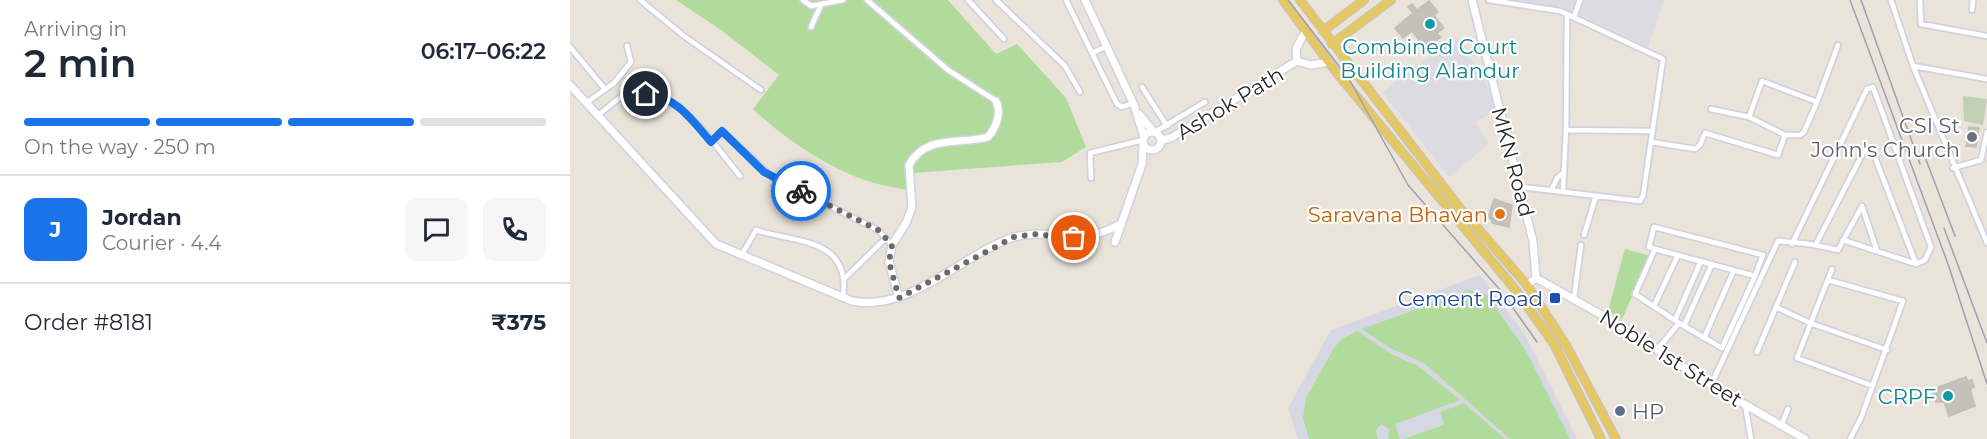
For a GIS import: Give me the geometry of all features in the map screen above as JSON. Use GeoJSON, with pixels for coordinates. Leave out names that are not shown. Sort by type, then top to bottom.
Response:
{"type":"FeatureCollection","features":[{"type":"Feature","properties":{"kind":"main road"},"geometry":{"type":"LineString","coordinates":[[1282,0],[1329,62],[1518,293],[1554,344],[1601,439]]}},
{"type":"Feature","properties":{"kind":"main road"},"geometry":{"type":"LineString","coordinates":[[1300,0],[1459,207],[1527,285],[1562,337],[1616,439]]}},
{"type":"Feature","properties":{"kind":"main road"},"geometry":{"type":"LineString","coordinates":[[1323,31],[1364,0]]}},
{"type":"Feature","properties":{"kind":"main road"},"geometry":{"type":"LineString","coordinates":[[1332,44],[1391,0]]}},
{"type":"Feature","properties":{"kind":"main road"},"geometry":{"type":"LineString","coordinates":[[1518,293],[1527,285]]}},
{"type":"Feature","properties":{"kind":"main road"},"geometry":{"type":"LineString","coordinates":[[1554,344],[1562,337]]}},
{"type":"Feature","properties":{"kind":"street"},"geometry":{"type":"LineString","coordinates":[[640,0],[684,36],[761,90]]}},
{"type":"Feature","properties":{"kind":"street"},"geometry":{"type":"LineString","coordinates":[[802,0],[811,6],[843,0]]}},
{"type":"Feature","properties":{"kind":"street"},"geometry":{"type":"LineString","coordinates":[[867,0],[948,70],[996,100],[999,106],[997,120],[988,137],[940,142],[913,159],[908,172],[913,195],[912,207],[906,223],[892,245],[889,262],[899,298]]}},
{"type":"Feature","properties":{"kind":"street"},"geometry":{"type":"LineString","coordinates":[[968,0],[1004,39]]}},
{"type":"Feature","properties":{"kind":"street"},"geometry":{"type":"LineString","coordinates":[[996,0],[1065,66],[1080,92]]}},
{"type":"Feature","properties":{"kind":"street"},"geometry":{"type":"LineString","coordinates":[[1066,0],[1117,104],[1122,107],[1133,104]]}},
{"type":"Feature","properties":{"kind":"street"},"geometry":{"type":"LineString","coordinates":[[1085,0],[1133,104],[1143,140],[1147,148],[1153,150]]}},
{"type":"Feature","properties":{"kind":"street","name":"MKN Road"},"geometry":{"type":"LineString","coordinates":[[1472,0],[1496,101],[1521,186],[1533,241],[1536,278]]}},
{"type":"Feature","properties":{"kind":"street"},"geometry":{"type":"LineString","coordinates":[[1490,0],[1507,1],[1567,14],[1663,59],[1644,196],[1640,201],[1521,186]]}},
{"type":"Feature","properties":{"kind":"street"},"geometry":{"type":"LineString","coordinates":[[1574,17],[1580,0]]}},
{"type":"Feature","properties":{"kind":"street"},"geometry":{"type":"LineString","coordinates":[[1891,0],[1913,66],[1953,168],[1987,243]]}},
{"type":"Feature","properties":{"kind":"street"},"geometry":{"type":"LineString","coordinates":[[1920,0],[1921,24],[1987,36]]}},
{"type":"Feature","properties":{"kind":"street"},"geometry":{"type":"LineString","coordinates":[[1972,10],[1973,0]]}},
{"type":"Feature","properties":{"kind":"street"},"geometry":{"type":"LineString","coordinates":[[811,27],[821,5]]}},
{"type":"Feature","properties":{"kind":"street"},"geometry":{"type":"LineString","coordinates":[[1563,190],[1567,14]]}},
{"type":"Feature","properties":{"kind":"street"},"geometry":{"type":"LineString","coordinates":[[1305,32],[1296,49],[1298,61],[1311,65],[1329,62]]}},
{"type":"Feature","properties":{"kind":"street"},"geometry":{"type":"LineString","coordinates":[[1711,109],[1749,117],[1785,135],[1800,135],[1804,132],[1817,102],[1838,45]]}},
{"type":"Feature","properties":{"kind":"street"},"geometry":{"type":"LineString","coordinates":[[586,103],[614,83],[630,66],[631,57],[627,46]]}},
{"type":"Feature","properties":{"kind":"street"},"geometry":{"type":"LineString","coordinates":[[1092,53],[1107,46]]}},
{"type":"Feature","properties":{"kind":"street"},"geometry":{"type":"LineString","coordinates":[[570,47],[604,88]]}},
{"type":"Feature","properties":{"kind":"street","name":"Ashok Path"},"geometry":{"type":"LineString","coordinates":[[1161,140],[1171,138],[1298,61]]}},
{"type":"Feature","properties":{"kind":"street"},"geometry":{"type":"LineString","coordinates":[[1913,66],[1987,79]]}},
{"type":"Feature","properties":{"kind":"street"},"geometry":{"type":"LineString","coordinates":[[1749,117],[1762,81],[1817,102]]}},
{"type":"Feature","properties":{"kind":"street"},"geometry":{"type":"LineString","coordinates":[[570,85],[573,94],[598,115],[703,233],[719,246],[843,297],[871,303],[899,298],[1014,237],[1034,234],[1081,238],[1104,232],[1122,223]]}},
{"type":"Feature","properties":{"kind":"street"},"geometry":{"type":"LineString","coordinates":[[1142,87],[1167,126]]}},
{"type":"Feature","properties":{"kind":"street"},"geometry":{"type":"LineString","coordinates":[[1792,244],[1867,89],[1873,87],[1931,247],[1925,260],[1916,264],[1844,240]]}},
{"type":"Feature","properties":{"kind":"street"},"geometry":{"type":"LineString","coordinates":[[598,115],[629,93],[661,96],[681,107],[740,176]]}},
{"type":"Feature","properties":{"kind":"street"},"geometry":{"type":"LineString","coordinates":[[1091,178],[1090,153],[1143,140],[1205,102]]}},
{"type":"Feature","properties":{"kind":"street"},"geometry":{"type":"LineString","coordinates":[[1133,104],[1161,140],[1158,147],[1142,164]]}},
{"type":"Feature","properties":{"kind":"street"},"geometry":{"type":"LineString","coordinates":[[1566,130],[1652,131]]}},
{"type":"Feature","properties":{"kind":"street"},"geometry":{"type":"LineString","coordinates":[[711,142],[722,131],[773,178],[855,217],[878,230],[892,245]]}},
{"type":"Feature","properties":{"kind":"street"},"geometry":{"type":"LineString","coordinates":[[1981,160],[1987,132]]}},
{"type":"Feature","properties":{"kind":"street"},"geometry":{"type":"LineString","coordinates":[[1651,142],[1695,149],[1700,145],[1705,133],[1778,154],[1785,135]]}},
{"type":"Feature","properties":{"kind":"street"},"geometry":{"type":"LineString","coordinates":[[1115,242],[1142,164],[1143,140]]}},
{"type":"Feature","properties":{"kind":"street"},"geometry":{"type":"LineString","coordinates":[[1816,244],[1864,151],[1871,147],[1916,264]]}},
{"type":"Feature","properties":{"kind":"street"},"geometry":{"type":"LineString","coordinates":[[1953,168],[1981,160],[1987,162]]}},
{"type":"Feature","properties":{"kind":"street"},"geometry":{"type":"LineString","coordinates":[[1552,189],[1557,178],[1564,172]]}},
{"type":"Feature","properties":{"kind":"street"},"geometry":{"type":"LineString","coordinates":[[1584,235],[1596,196]]}},
{"type":"Feature","properties":{"kind":"street"},"geometry":{"type":"LineString","coordinates":[[1711,385],[1776,242],[1779,240],[1792,244],[1816,244],[1838,250],[1862,206],[1878,251]]}},
{"type":"Feature","properties":{"kind":"street"},"geometry":{"type":"LineString","coordinates":[[1655,249],[1635,294],[1722,348],[1755,276],[1763,255],[1654,227],[1649,247],[1755,276]]}},
{"type":"Feature","properties":{"kind":"street"},"geometry":{"type":"LineString","coordinates":[[741,255],[756,230],[768,235],[804,240],[829,251],[844,278],[843,297]]}},
{"type":"Feature","properties":{"kind":"street"},"geometry":{"type":"LineString","coordinates":[[844,278],[886,238]]}},
{"type":"Feature","properties":{"kind":"street"},"geometry":{"type":"LineString","coordinates":[[1574,298],[1581,245]]}},
{"type":"Feature","properties":{"kind":"street"},"geometry":{"type":"LineString","coordinates":[[1654,306],[1678,255]]}},
{"type":"Feature","properties":{"kind":"street"},"geometry":{"type":"LineString","coordinates":[[1679,323],[1701,261]]}},
{"type":"Feature","properties":{"kind":"street"},"geometry":{"type":"LineString","coordinates":[[1757,352],[1795,262]]}},
{"type":"Feature","properties":{"kind":"street"},"geometry":{"type":"LineString","coordinates":[[1658,350],[1679,323],[1712,264]]}},
{"type":"Feature","properties":{"kind":"street"},"geometry":{"type":"LineString","coordinates":[[1704,338],[1734,270]]}},
{"type":"Feature","properties":{"kind":"street"},"geometry":{"type":"LineString","coordinates":[[1832,270],[1797,353],[1798,360],[1873,386]]}},
{"type":"Feature","properties":{"kind":"street"},"geometry":{"type":"LineString","coordinates":[[1527,285],[1536,278]]}},
{"type":"Feature","properties":{"kind":"street","name":"Noble 1st Street"},"geometry":{"type":"LineString","coordinates":[[1536,278],[1574,298],[1711,385],[1805,439]]}},
{"type":"Feature","properties":{"kind":"street"},"geometry":{"type":"LineString","coordinates":[[1828,280],[1900,299],[1904,303],[1873,386],[1850,439]]}},
{"type":"Feature","properties":{"kind":"street"},"geometry":{"type":"LineString","coordinates":[[1776,307],[1810,323],[1887,350]]}},
{"type":"Feature","properties":{"kind":"street"},"geometry":{"type":"LineString","coordinates":[[1745,404],[1751,439]]}},
{"type":"Feature","properties":{"kind":"street"},"geometry":{"type":"LineString","coordinates":[[1781,426],[1788,409]]}},
{"type":"Feature","properties":{"kind":"shaded area"},"geometry":{"type":"Polygon","coordinates":[[[1513,0],[1664,0],[1648,47],[1571,11],[1513,0]]]}},
{"type":"Feature","properties":{"kind":"shaded area"},"geometry":{"type":"Polygon","coordinates":[[[1457,36],[1494,97],[1498,110],[1475,122],[1489,144],[1449,177],[1382,92],[1457,36]]]}},
{"type":"Feature","properties":{"kind":"shaded area"},"geometry":{"type":"Polygon","coordinates":[[[1480,275],[1525,335],[1577,439],[1298,439],[1288,408],[1331,330],[1480,275]]]}},
{"type":"Feature","properties":{"kind":"green space"},"geometry":{"type":"Polygon","coordinates":[[[676,0],[948,0],[996,54],[1017,44],[1066,98],[1086,147],[1062,162],[912,173],[914,191],[885,186],[853,176],[807,151],[753,109],[779,75],[721,30],[676,0]]]}},
{"type":"Feature","properties":{"kind":"green space"},"geometry":{"type":"Polygon","coordinates":[[[1963,96],[1987,99],[1983,125],[1964,121],[1963,96]]]}},
{"type":"Feature","properties":{"kind":"green space"},"geometry":{"type":"Polygon","coordinates":[[[1625,249],[1650,256],[1622,319],[1610,312],[1609,307],[1625,249]]]}},
{"type":"Feature","properties":{"kind":"green space"},"geometry":{"type":"Polygon","coordinates":[[[1469,290],[1486,294],[1525,349],[1570,439],[1510,439],[1424,363],[1390,348],[1362,329],[1469,290]]]}},
{"type":"Feature","properties":{"kind":"green space"},"geometry":{"type":"Polygon","coordinates":[[[1358,331],[1391,354],[1418,366],[1460,400],[1395,424],[1400,439],[1388,439],[1389,429],[1381,424],[1376,430],[1378,439],[1309,439],[1303,418],[1306,398],[1334,348],[1343,338],[1358,331]]]}},
{"type":"Feature","properties":{"kind":"green space"},"geometry":{"type":"Polygon","coordinates":[[[1464,403],[1505,439],[1403,439],[1444,425],[1440,412],[1464,403]]]}},
{"type":"Feature","properties":{"kind":"building","name":"Combined Court Building Alandur"},"geometry":{"type":"Polygon","coordinates":[[[1429,1],[1438,12],[1434,15],[1444,28],[1437,33],[1441,37],[1424,47],[1412,31],[1403,38],[1395,28],[1413,13],[1408,7],[1412,4],[1417,10],[1429,1]]]}},
{"type":"Feature","properties":{"kind":"building","name":"CSI St John's Church"},"geometry":{"type":"Polygon","coordinates":[[[1969,127],[1979,128],[1976,147],[1966,146],[1969,127]]]}},
{"type":"Feature","properties":{"kind":"building","name":"Saravana Bhavan"},"geometry":{"type":"Polygon","coordinates":[[[1494,199],[1512,205],[1509,227],[1492,223],[1492,219],[1488,218],[1494,199]]]}},
{"type":"Feature","properties":{"kind":"building","name":"CRPF"},"geometry":{"type":"Polygon","coordinates":[[[1966,377],[1968,381],[1972,380],[1974,387],[1971,388],[1971,392],[1975,406],[1949,416],[1944,402],[1936,402],[1933,393],[1937,392],[1936,388],[1966,377]]]}},
{"type":"Feature","properties":{"kind":"railway"},"geometry":{"type":"LineString","coordinates":[[1288,0],[1349,79],[1408,185],[1501,291],[1537,342]]}},
{"type":"Feature","properties":{"kind":"railway"},"geometry":{"type":"LineString","coordinates":[[1850,0],[1948,264],[1987,384]]}},
{"type":"Feature","properties":{"kind":"railway"},"geometry":{"type":"LineString","coordinates":[[1861,0],[1920,164]]}},
{"type":"Feature","properties":{"kind":"railway"},"geometry":{"type":"LineString","coordinates":[[1922,149],[1955,236]]}},
{"type":"Feature","properties":{"kind":"railway"},"geometry":{"type":"LineString","coordinates":[[1944,228],[1987,343]]}},
{"type":"Feature","properties":{"kind":"way so far"},"geometry":{"type":"LineString","coordinates":[[801,191],[878,230],[892,245],[889,262],[899,298],[1014,237],[1034,234],[1074,238]]}},
{"type":"Feature","properties":{"kind":"place","name":"Combined Court Building Alandur"},"geometry":{"type":"Point","coordinates":[1430,24]}},
{"type":"Feature","properties":{"kind":"place","name":"CSI St John's Church"},"geometry":{"type":"Point","coordinates":[1972,137]}},
{"type":"Feature","properties":{"kind":"place","name":"Saravana Bhavan"},"geometry":{"type":"Point","coordinates":[1500,214]}},
{"type":"Feature","properties":{"kind":"place","name":"Cement Road"},"geometry":{"type":"Point","coordinates":[1555,298]}},
{"type":"Feature","properties":{"kind":"place","name":"CRPF"},"geometry":{"type":"Point","coordinates":[1948,396]}},
{"type":"Feature","properties":{"kind":"place","name":"HP"},"geometry":{"type":"Point","coordinates":[1620,411]}},
{"type":"Feature","properties":{"kind":"route"},"geometry":{"type":"LineString","coordinates":[[646,94],[661,96],[681,107],[711,142],[722,131],[764,172],[801,191]]}}]}
